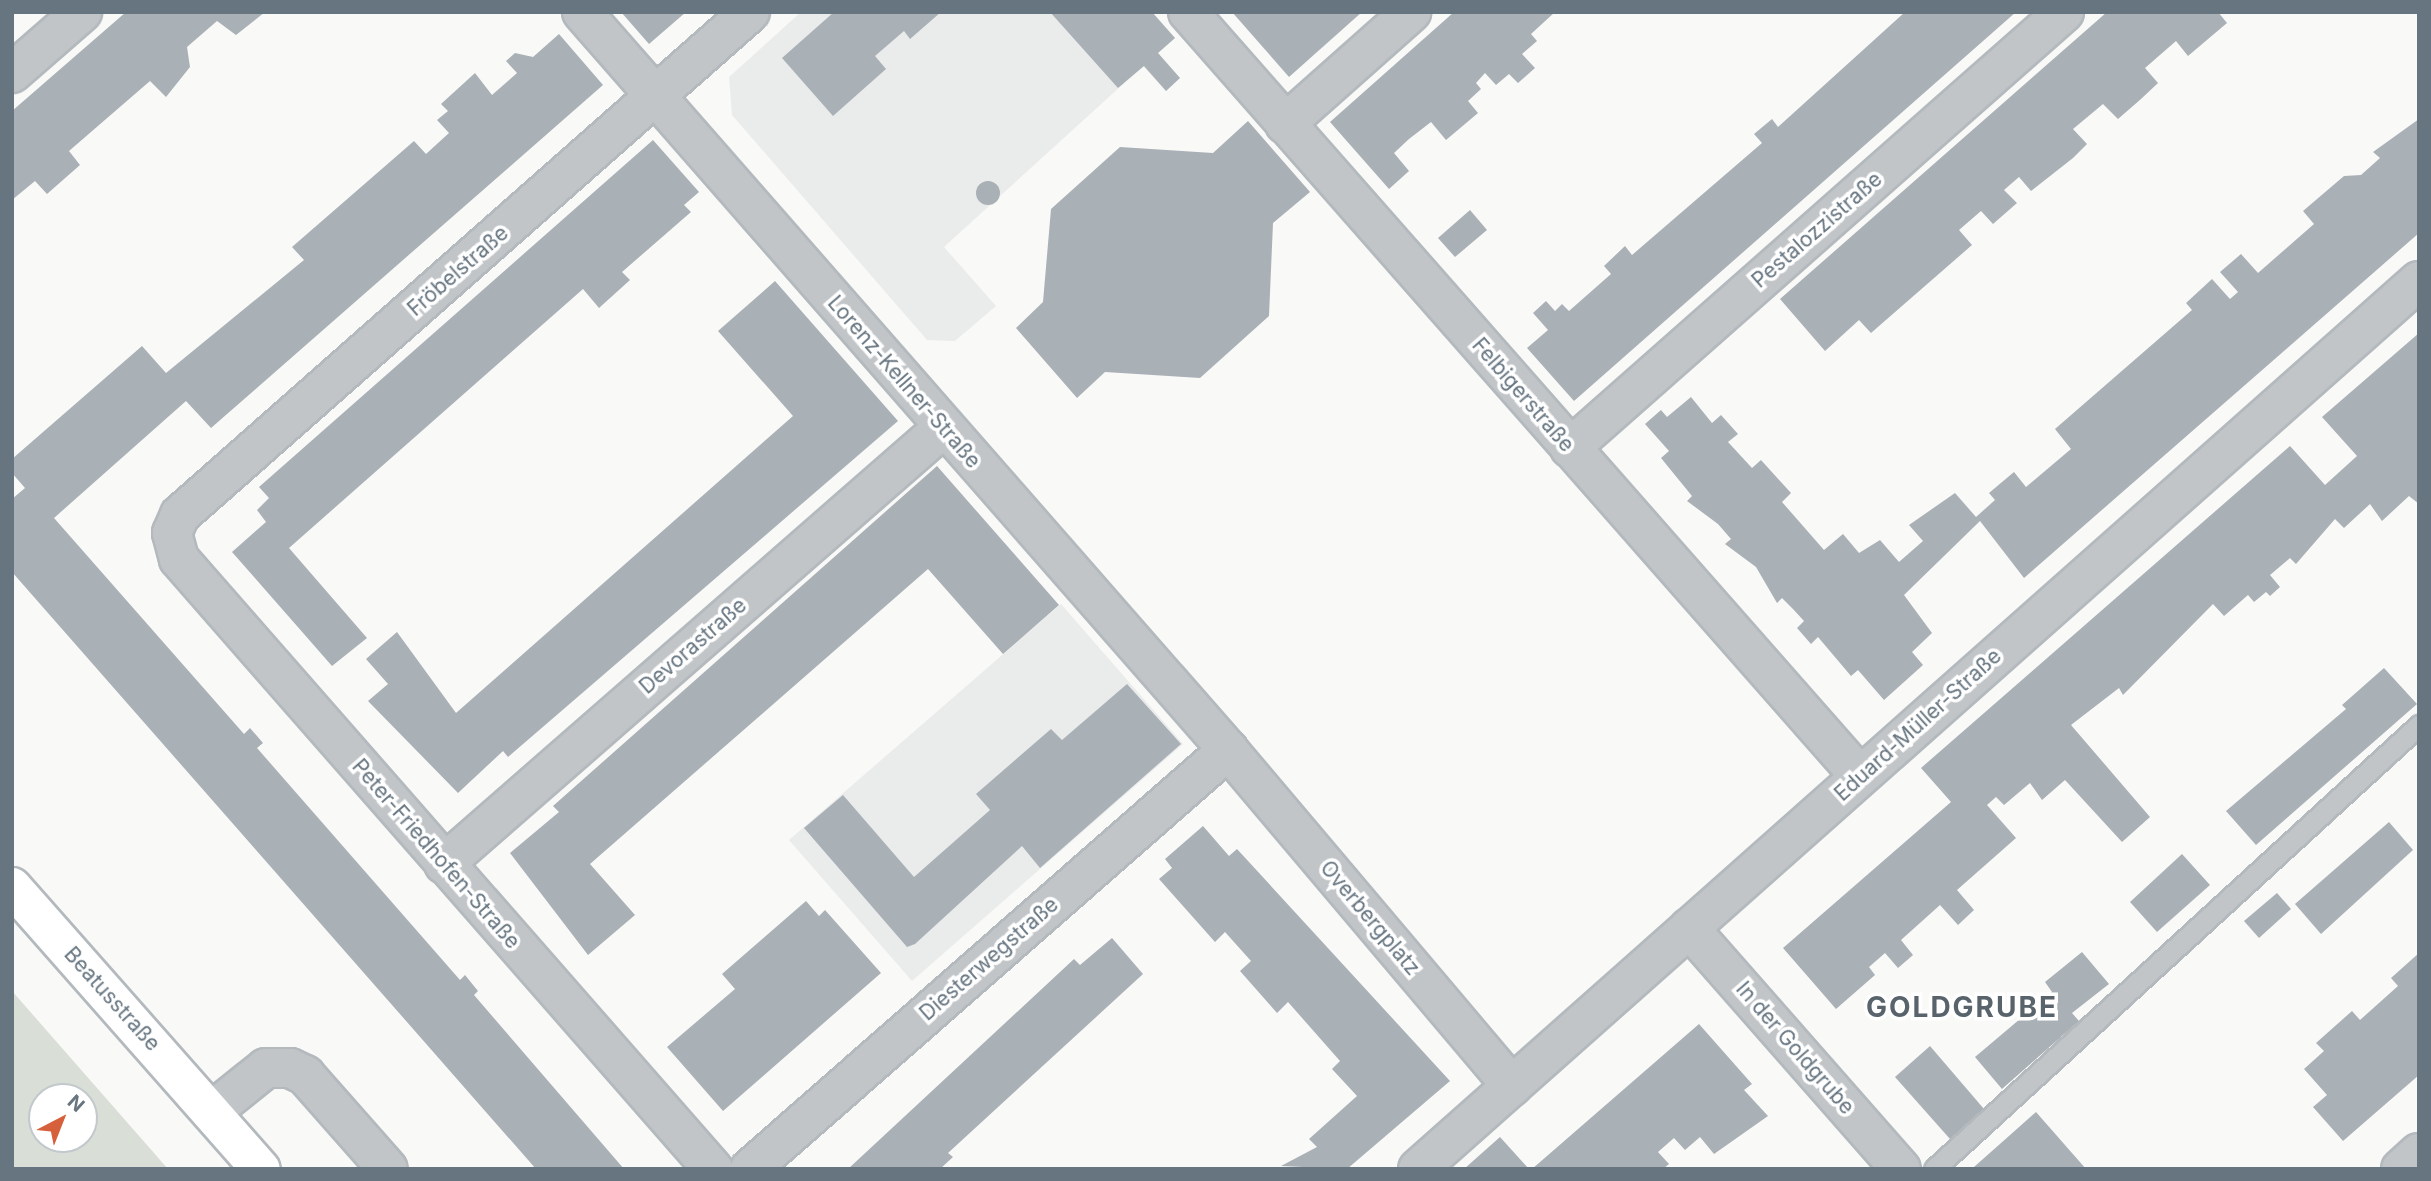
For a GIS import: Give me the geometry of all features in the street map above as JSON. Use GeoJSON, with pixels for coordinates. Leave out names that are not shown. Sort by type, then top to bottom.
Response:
{"type":"FeatureCollection","features":[{"type":"Feature","properties":{"kind":"street"},"geometry":{"type":"LineString","coordinates":[[12,73],[82,12]]}},
{"type":"Feature","properties":{"kind":"street","name":"Lorenz-Kellner-Straße"},"geometry":{"type":"LineString","coordinates":[[582,12],[1227,750]]}},
{"type":"Feature","properties":{"kind":"street","name":"Fröbelstraße"},"geometry":{"type":"LineString","coordinates":[[172,533],[180,515],[750,12]]}},
{"type":"Feature","properties":{"kind":"street","name":"Felbigerstraße"},"geometry":{"type":"LineString","coordinates":[[1188,12],[1860,776]]}},
{"type":"Feature","properties":{"kind":"street"},"geometry":{"type":"LineString","coordinates":[[1284,124],[1411,12]]}},
{"type":"Feature","properties":{"kind":"street","name":"Pestalozzistraße"},"geometry":{"type":"LineString","coordinates":[[1570,448],[2064,12]]}},
{"type":"Feature","properties":{"kind":"street","name":"Eduard-Müller-Straße"},"geometry":{"type":"LineString","coordinates":[[1418,1169],[2419,281]]}},
{"type":"Feature","properties":{"kind":"street","name":"Devorastraße"},"geometry":{"type":"LineString","coordinates":[[444,864],[943,428]]}},
{"type":"Feature","properties":{"kind":"street","name":"Peter-Friedhofen-Straße"},"geometry":{"type":"LineString","coordinates":[[172,533],[178,559],[713,1169]]}},
{"type":"Feature","properties":{"kind":"street","name":"Overbergplatz"},"geometry":{"type":"LineString","coordinates":[[1227,750],[1512,1086]]}},
{"type":"Feature","properties":{"kind":"street","name":"Diesterwegstraße"},"geometry":{"type":"LineString","coordinates":[[750,1169],[1227,750]]}},
{"type":"Feature","properties":{"kind":"street","name":"Beatusstraße"},"geometry":{"type":"LineString","coordinates":[[12,887],[261,1169]]}},
{"type":"Feature","properties":{"kind":"street","name":"In der Goldgrube"},"geometry":{"type":"LineString","coordinates":[[1689,928],[1901,1169]]}},
{"type":"Feature","properties":{"kind":"street"},"geometry":{"type":"LineString","coordinates":[[211,1112],[265,1068],[290,1068],[305,1075],[388,1169]]}},
{"type":"Feature","properties":{"kind":"street"},"geometry":{"type":"LineString","coordinates":[[2401,1169],[2419,1153]]}},
{"type":"Feature","properties":{"kind":"lane"},"geometry":{"type":"LineString","coordinates":[[1934,1169],[2419,725]]}},
{"type":"Feature","properties":{"kind":"shaded area"},"geometry":{"type":"Polygon","coordinates":[[[801,12],[1152,12],[1175,38],[1158,53],[1180,78],[1166,91],[1143,66],[944,247],[996,306],[955,341],[927,340],[732,115],[729,77],[801,12]]]}},
{"type":"Feature","properties":{"kind":"shaded area"},"geometry":{"type":"Polygon","coordinates":[[[1061,604],[1183,744],[912,981],[789,840],[1061,604]]]}},
{"type":"Feature","properties":{"kind":"shaded area"},"geometry":{"type":"Polygon","coordinates":[[[12,991],[93,1083],[28,1083],[28,1153],[98,1153],[98,1089],[168,1169],[12,1169],[12,991]]]}},
{"type":"Feature","properties":{"kind":"building"},"geometry":{"type":"Polygon","coordinates":[[[126,12],[265,12],[236,35],[217,21],[187,47],[190,67],[166,97],[150,81],[69,151],[80,165],[47,194],[35,181],[12,200],[12,111],[126,12]]]}},
{"type":"Feature","properties":{"kind":"building"},"geometry":{"type":"Polygon","coordinates":[[[621,12],[686,12],[649,44],[621,12]]]}},
{"type":"Feature","properties":{"kind":"building"},"geometry":{"type":"Polygon","coordinates":[[[834,12],[941,12],[910,39],[904,31],[875,56],[886,69],[833,116],[782,58],[834,12]]]}},
{"type":"Feature","properties":{"kind":"building"},"geometry":{"type":"Polygon","coordinates":[[[1050,12],[1152,12],[1175,38],[1158,53],[1180,78],[1166,91],[1144,66],[1118,88],[1050,12]]]}},
{"type":"Feature","properties":{"kind":"building"},"geometry":{"type":"Polygon","coordinates":[[[1232,12],[1362,12],[1289,77],[1232,12]]]}},
{"type":"Feature","properties":{"kind":"building"},"geometry":{"type":"Polygon","coordinates":[[[1454,12],[1555,12],[1531,34],[1537,41],[1522,54],[1535,68],[1518,83],[1509,74],[1496,85],[1485,73],[1476,83],[1481,89],[1468,101],[1478,113],[1446,140],[1431,122],[1409,139],[1394,153],[1409,171],[1389,189],[1330,122],[1454,12]]]}},
{"type":"Feature","properties":{"kind":"building"},"geometry":{"type":"Polygon","coordinates":[[[1905,12],[2016,12],[1574,401],[1527,348],[1548,330],[1533,313],[1546,301],[1555,311],[1562,304],[1569,311],[1611,274],[1604,266],[1625,246],[1632,255],[1762,143],[1754,134],[1772,119],[1778,127],[1905,12]]]}},
{"type":"Feature","properties":{"kind":"building"},"geometry":{"type":"Polygon","coordinates":[[[2107,12],[2218,12],[2227,23],[2188,56],[2176,41],[2145,68],[2158,83],[2141,99],[2118,119],[2103,104],[2073,129],[2087,144],[2073,158],[2031,191],[2019,177],[2004,190],[2017,203],[1993,224],[1981,211],[1959,230],[1972,245],[1871,333],[1859,320],[1825,351],[1780,299],[2107,12]]]}},
{"type":"Feature","properties":{"kind":"building"},"geometry":{"type":"Polygon","coordinates":[[[559,34],[603,85],[211,428],[186,401],[54,518],[244,734],[250,728],[263,743],[257,748],[460,980],[465,975],[478,991],[474,995],[624,1169],[536,1169],[12,572],[12,499],[25,488],[12,473],[12,459],[142,346],[166,373],[304,260],[292,247],[414,141],[426,154],[449,133],[437,120],[448,111],[441,104],[475,73],[492,95],[517,73],[506,61],[515,53],[533,57],[559,34]]]}},
{"type":"Feature","properties":{"kind":"building"},"geometry":{"type":"Polygon","coordinates":[[[2419,119],[2419,233],[2024,578],[1980,521],[1904,595],[1932,633],[1912,652],[1923,665],[1884,700],[1858,670],[1851,676],[1818,637],[1811,644],[1797,628],[1804,621],[1782,598],[1777,603],[1756,567],[1725,544],[1731,539],[1718,524],[1687,501],[1692,496],[1661,458],[1669,451],[1645,424],[1661,410],[1667,417],[1691,397],[1712,423],[1721,415],[1738,434],[1728,442],[1752,468],[1761,460],[1791,493],[1782,502],[1824,550],[1843,534],[1859,553],[1880,540],[1899,562],[1923,541],[1909,525],[1955,493],[1976,517],[1995,500],[1989,493],[2014,472],[2026,487],[2071,449],[2055,429],[2192,310],[2186,303],[2212,279],[2230,299],[2238,292],[2220,272],[2241,254],[2258,273],[2314,224],[2303,211],[2344,176],[2361,175],[2380,158],[2373,152],[2419,119]]]}},
{"type":"Feature","properties":{"kind":"building"},"geometry":{"type":"Polygon","coordinates":[[[1248,121],[1310,192],[1273,223],[1269,316],[1200,378],[1105,372],[1077,398],[1016,328],[1043,302],[1051,209],[1120,147],[1213,153],[1248,121]]]}},
{"type":"Feature","properties":{"kind":"building"},"geometry":{"type":"Polygon","coordinates":[[[653,140],[699,192],[684,205],[691,212],[622,272],[630,280],[599,308],[583,289],[289,548],[367,638],[332,666],[232,552],[266,522],[257,510],[269,498],[259,487],[653,140]]]}},
{"type":"Feature","properties":{"kind":"building"},"geometry":{"type":"Polygon","coordinates":[[[988,181],[999,188],[1000,193],[993,204],[988,205],[977,198],[976,193],[983,182],[988,181]]]}},
{"type":"Feature","properties":{"kind":"building"},"geometry":{"type":"Polygon","coordinates":[[[1470,210],[1487,230],[1455,257],[1438,238],[1470,210]]]}},
{"type":"Feature","properties":{"kind":"building"},"geometry":{"type":"Polygon","coordinates":[[[775,281],[898,421],[508,757],[503,751],[458,793],[368,701],[388,684],[366,659],[397,632],[456,713],[793,416],[718,331],[775,281]]]}},
{"type":"Feature","properties":{"kind":"building"},"geometry":{"type":"Polygon","coordinates":[[[2419,333],[2419,504],[2409,496],[2382,521],[2370,504],[2344,528],[2335,519],[2296,564],[2290,558],[2270,575],[2280,587],[2270,596],[2266,592],[2254,602],[2248,595],[2224,616],[2213,604],[2123,695],[2119,688],[2071,725],[2150,817],[2122,842],[2065,780],[2042,800],[2030,783],[2004,805],[1996,797],[1987,805],[2016,838],[1957,890],[1974,910],[1958,925],[1940,905],[1901,940],[1913,955],[1898,968],[1885,953],[1869,967],[1875,975],[1836,1009],[1783,948],[1951,802],[1921,768],[2290,446],[2325,485],[2357,456],[2322,417],[2419,333]]]}},
{"type":"Feature","properties":{"kind":"building"},"geometry":{"type":"Polygon","coordinates":[[[937,466],[1059,605],[1003,654],[928,569],[590,864],[635,915],[588,955],[510,853],[559,812],[553,806],[937,466]]]}},
{"type":"Feature","properties":{"kind":"building"},"geometry":{"type":"Polygon","coordinates":[[[2384,668],[2417,704],[2256,845],[2226,811],[2346,709],[2342,705],[2384,668]]]}},
{"type":"Feature","properties":{"kind":"building"},"geometry":{"type":"Polygon","coordinates":[[[1127,684],[1181,744],[1040,868],[1022,846],[915,944],[907,947],[804,828],[843,795],[914,877],[990,810],[976,794],[1051,729],[1062,740],[1127,684]]]}},
{"type":"Feature","properties":{"kind":"building"},"geometry":{"type":"Polygon","coordinates":[[[2389,822],[2413,850],[2321,934],[2295,904],[2389,822]]]}},
{"type":"Feature","properties":{"kind":"building"},"geometry":{"type":"Polygon","coordinates":[[[1203,826],[1229,856],[1237,849],[1450,1081],[1347,1169],[1281,1166],[1317,1147],[1309,1139],[1357,1096],[1332,1069],[1340,1061],[1288,1002],[1277,1013],[1240,971],[1251,961],[1225,932],[1215,942],[1159,879],[1172,868],[1165,859],[1203,826]]]}},
{"type":"Feature","properties":{"kind":"building"},"geometry":{"type":"Polygon","coordinates":[[[2182,854],[2210,885],[2157,932],[2130,902],[2182,854]]]}},
{"type":"Feature","properties":{"kind":"building"},"geometry":{"type":"Polygon","coordinates":[[[2277,893],[2291,909],[2259,938],[2244,921],[2277,893]]]}},
{"type":"Feature","properties":{"kind":"building"},"geometry":{"type":"Polygon","coordinates":[[[806,901],[819,916],[825,910],[881,973],[723,1111],[667,1047],[735,989],[722,974],[806,901]]]}},
{"type":"Feature","properties":{"kind":"building"},"geometry":{"type":"Polygon","coordinates":[[[1112,938],[1143,974],[948,1153],[953,1157],[940,1169],[848,1169],[1074,959],[1080,965],[1112,938]]]}},
{"type":"Feature","properties":{"kind":"building"},"geometry":{"type":"Polygon","coordinates":[[[2082,952],[2109,984],[2072,1013],[2079,1021],[2002,1089],[1975,1057],[2052,992],[2045,982],[2082,952]]]}},
{"type":"Feature","properties":{"kind":"building"},"geometry":{"type":"Polygon","coordinates":[[[2419,953],[2419,1075],[2343,1141],[2313,1107],[2327,1095],[2304,1069],[2324,1051],[2316,1043],[2352,1011],[2360,1020],[2398,986],[2391,978],[2419,953]]]}},
{"type":"Feature","properties":{"kind":"building"},"geometry":{"type":"Polygon","coordinates":[[[1699,1024],[1752,1084],[1744,1090],[1768,1116],[1714,1154],[1700,1137],[1685,1150],[1674,1138],[1658,1152],[1669,1164],[1663,1169],[1532,1169],[1699,1024]]]}},
{"type":"Feature","properties":{"kind":"building"},"geometry":{"type":"Polygon","coordinates":[[[1930,1046],[1984,1109],[1950,1139],[1895,1077],[1930,1046]]]}},
{"type":"Feature","properties":{"kind":"building"},"geometry":{"type":"Polygon","coordinates":[[[2036,1112],[2086,1169],[1975,1169],[1974,1167],[2036,1112]]]}},
{"type":"Feature","properties":{"kind":"building"},"geometry":{"type":"Polygon","coordinates":[[[1500,1137],[1529,1169],[1464,1169],[1500,1137]]]}},
{"type":"Feature","properties":{"kind":"district","name":"GOLDGRUBE"},"geometry":{"type":"Point","coordinates":[1962,1007]}}]}
